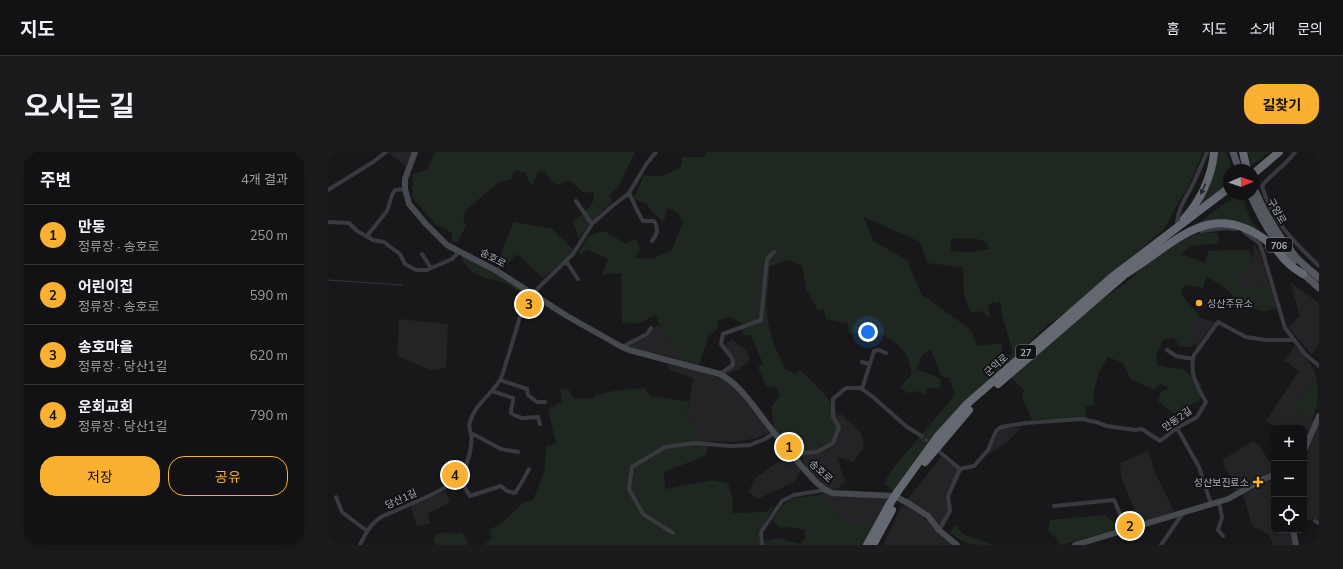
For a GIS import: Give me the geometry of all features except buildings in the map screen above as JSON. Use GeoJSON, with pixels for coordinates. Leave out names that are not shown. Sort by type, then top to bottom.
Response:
{"type":"FeatureCollection","features":[{"type":"Feature","properties":{"kind":"highway","name":"27"},"geometry":{"type":"LineString","coordinates":[[1173,232],[1193,208],[1203,191],[1210,175],[1214,152]]}},
{"type":"Feature","properties":{"kind":"highway"},"geometry":{"type":"LineString","coordinates":[[1243,152],[1246,164]]}},
{"type":"Feature","properties":{"kind":"highway"},"geometry":{"type":"LineString","coordinates":[[1260,166],[1273,152]]}},
{"type":"Feature","properties":{"kind":"highway"},"geometry":{"type":"LineString","coordinates":[[1260,166],[1278,152]]}},
{"type":"Feature","properties":{"kind":"highway"},"geometry":{"type":"LineString","coordinates":[[1173,232],[1223,193]]}},
{"type":"Feature","properties":{"kind":"highway","name":"27"},"geometry":{"type":"LineString","coordinates":[[1126,273],[1223,198]]}},
{"type":"Feature","properties":{"kind":"highway"},"geometry":{"type":"LineString","coordinates":[[1126,273],[1182,235],[1198,228],[1217,223],[1233,224],[1252,231],[1272,245],[1289,264],[1303,274]]}},
{"type":"Feature","properties":{"kind":"highway","name":"군익로"},"geometry":{"type":"LineString","coordinates":[[867,545],[937,437],[967,404],[1112,277],[1173,232]]}},
{"type":"Feature","properties":{"kind":"highway","name":"군익로"},"geometry":{"type":"LineString","coordinates":[[901,492],[971,408],[1126,273]]}},
{"type":"Feature","properties":{"kind":"highway","name":"군익로"},"geometry":{"type":"LineString","coordinates":[[873,545],[892,506]]}},
{"type":"Feature","properties":{"kind":"main road","name":"송호로"},"geometry":{"type":"LineString","coordinates":[[414,152],[405,180],[405,189],[409,204],[416,214],[446,245],[493,268],[567,316],[622,348],[720,374],[730,380],[743,392],[791,454],[825,490],[832,492],[894,496],[928,516],[939,530],[957,545]]}},
{"type":"Feature","properties":{"kind":"main road"},"geometry":{"type":"LineString","coordinates":[[1233,152],[1238,164]]}},
{"type":"Feature","properties":{"kind":"main road"},"geometry":{"type":"LineString","coordinates":[[1240,152],[1245,164]]}},
{"type":"Feature","properties":{"kind":"main road","name":"구암로"},"geometry":{"type":"LineString","coordinates":[[1259,198],[1268,217],[1281,237],[1297,258],[1319,278]]}},
{"type":"Feature","properties":{"kind":"main road","name":"구암로"},"geometry":{"type":"LineString","coordinates":[[1253,200],[1272,237],[1291,262],[1319,288]]}},
{"type":"Feature","properties":{"kind":"main road"},"geometry":{"type":"LineString","coordinates":[[1307,444],[1319,416]]}},
{"type":"Feature","properties":{"kind":"main road"},"geometry":{"type":"LineString","coordinates":[[1075,545],[1228,499],[1262,480],[1271,477]]}},
{"type":"Feature","properties":{"kind":"main road"},"geometry":{"type":"LineString","coordinates":[[1294,533],[1296,545]]}},
{"type":"Feature","properties":{"kind":"street"},"geometry":{"type":"LineString","coordinates":[[328,190],[373,162],[386,152]]}},
{"type":"Feature","properties":{"kind":"street"},"geometry":{"type":"LineString","coordinates":[[528,469],[515,493],[507,491],[501,486],[470,496],[459,478],[464,470],[467,460],[471,433],[469,428],[470,421],[475,411],[500,380],[525,298],[533,293],[573,254],[592,224],[629,193],[647,163],[656,152]]}},
{"type":"Feature","properties":{"kind":"street"},"geometry":{"type":"LineString","coordinates":[[1177,223],[1177,216],[1192,187],[1206,152]]}},
{"type":"Feature","properties":{"kind":"street"},"geometry":{"type":"LineString","coordinates":[[1295,152],[1269,177],[1262,186],[1271,210],[1279,223],[1300,248],[1319,266]]}},
{"type":"Feature","properties":{"kind":"street"},"geometry":{"type":"LineString","coordinates":[[367,236],[387,211],[395,190],[405,189]]}},
{"type":"Feature","properties":{"kind":"street"},"geometry":{"type":"LineString","coordinates":[[629,193],[643,221],[654,221],[657,226],[656,235],[652,241]]}},
{"type":"Feature","properties":{"kind":"street"},"geometry":{"type":"LineString","coordinates":[[576,201],[592,224]]}},
{"type":"Feature","properties":{"kind":"street"},"geometry":{"type":"LineString","coordinates":[[328,222],[349,223],[357,231],[389,246],[400,254],[405,264],[416,270],[428,270],[452,259],[459,252]]}},
{"type":"Feature","properties":{"kind":"street"},"geometry":{"type":"LineString","coordinates":[[1185,236],[1191,233],[1217,228],[1231,228],[1245,232],[1259,243],[1270,273],[1285,328],[1315,364],[1319,371]]}},
{"type":"Feature","properties":{"kind":"street"},"geometry":{"type":"LineString","coordinates":[[720,374],[733,365],[732,358],[721,344],[723,334],[760,320],[766,259],[774,252]]}},
{"type":"Feature","properties":{"kind":"street"},"geometry":{"type":"LineString","coordinates":[[422,254],[431,268]]}},
{"type":"Feature","properties":{"kind":"street"},"geometry":{"type":"LineString","coordinates":[[566,260],[578,279]]}},
{"type":"Feature","properties":{"kind":"street"},"geometry":{"type":"LineString","coordinates":[[1167,350],[1176,356],[1193,359],[1194,355],[1218,322],[1246,336],[1266,340],[1294,340]]}},
{"type":"Feature","properties":{"kind":"street"},"geometry":{"type":"LineString","coordinates":[[622,348],[647,334],[651,328]]}},
{"type":"Feature","properties":{"kind":"street"},"geometry":{"type":"LineString","coordinates":[[862,390],[874,351],[879,350],[886,352]]}},
{"type":"Feature","properties":{"kind":"street","name":"만동2길"},"geometry":{"type":"LineString","coordinates":[[960,469],[974,466],[988,450],[996,431],[1001,427],[1026,423],[1081,419],[1107,426],[1135,430],[1142,429],[1160,441],[1177,428],[1198,417],[1206,402],[1196,384],[1192,367],[1193,359]]}},
{"type":"Feature","properties":{"kind":"street"},"geometry":{"type":"LineString","coordinates":[[862,362],[870,364]]}},
{"type":"Feature","properties":{"kind":"street"},"geometry":{"type":"LineString","coordinates":[[1315,364],[1319,366]]}},
{"type":"Feature","properties":{"kind":"street"},"geometry":{"type":"LineString","coordinates":[[500,380],[527,389],[528,396],[537,402],[545,402]]}},
{"type":"Feature","properties":{"kind":"street"},"geometry":{"type":"LineString","coordinates":[[791,454],[817,452],[833,443],[839,427],[833,417],[833,398],[846,388],[859,388],[873,397],[907,427],[920,435]]}},
{"type":"Feature","properties":{"kind":"street"},"geometry":{"type":"LineString","coordinates":[[492,391],[513,398],[514,400],[511,413],[523,419],[538,417],[540,424]]}},
{"type":"Feature","properties":{"kind":"street"},"geometry":{"type":"LineString","coordinates":[[1177,428],[1199,467],[1211,504]]}},
{"type":"Feature","properties":{"kind":"street"},"geometry":{"type":"LineString","coordinates":[[471,433],[501,449],[518,452]]}},
{"type":"Feature","properties":{"kind":"street"},"geometry":{"type":"LineString","coordinates":[[673,533],[643,514],[629,489],[632,467],[665,447],[695,443],[731,446],[750,445],[765,439],[774,433]]}},
{"type":"Feature","properties":{"kind":"street"},"geometry":{"type":"LineString","coordinates":[[939,530],[950,510],[948,496],[960,469],[942,454]]}},
{"type":"Feature","properties":{"kind":"street","name":"당산1길"},"geometry":{"type":"LineString","coordinates":[[360,545],[372,524],[383,516],[449,486],[459,478]]}},
{"type":"Feature","properties":{"kind":"street"},"geometry":{"type":"LineString","coordinates":[[762,545],[761,532],[782,500],[794,495],[825,490]]}},
{"type":"Feature","properties":{"kind":"street"},"geometry":{"type":"LineString","coordinates":[[336,497],[342,512],[367,531]]}},
{"type":"Feature","properties":{"kind":"street"},"geometry":{"type":"LineString","coordinates":[[1054,506],[1114,500],[1127,530]]}},
{"type":"Feature","properties":{"kind":"street"},"geometry":{"type":"LineString","coordinates":[[1219,502],[1222,517],[1218,530],[1223,536]]}},
{"type":"Feature","properties":{"kind":"street"},"geometry":{"type":"LineString","coordinates":[[1161,545],[1183,512]]}},
{"type":"Feature","properties":{"kind":"shaded area"},"geometry":{"type":"Polygon","coordinates":[[[387,152],[413,152],[406,166],[387,152]]]}},
{"type":"Feature","properties":{"kind":"shaded area"},"geometry":{"type":"Polygon","coordinates":[[[435,152],[635,152],[619,186],[609,196],[612,201],[587,227],[579,238],[572,222],[590,206],[593,202],[594,193],[583,192],[569,180],[557,185],[551,181],[545,172],[538,171],[533,184],[529,183],[526,173],[515,170],[511,179],[499,182],[467,209],[463,219],[466,225],[458,242],[453,242],[451,232],[436,225],[412,197],[413,174],[427,170],[435,152]]]}},
{"type":"Feature","properties":{"kind":"shaded area"},"geometry":{"type":"Polygon","coordinates":[[[706,152],[1203,152],[1188,187],[1164,229],[1068,311],[1048,325],[990,380],[956,409],[929,440],[894,492],[884,483],[894,467],[955,395],[949,378],[941,376],[931,350],[923,354],[916,370],[933,375],[941,380],[940,389],[928,388],[924,395],[920,391],[908,393],[900,387],[912,374],[907,355],[898,345],[884,335],[849,333],[848,323],[826,319],[824,309],[818,310],[806,289],[802,266],[789,260],[770,266],[767,298],[768,323],[773,341],[785,369],[795,374],[800,370],[832,404],[839,419],[838,432],[833,449],[802,458],[780,437],[774,427],[771,407],[780,396],[777,388],[766,386],[758,367],[763,364],[751,335],[743,335],[742,323],[730,317],[717,321],[717,329],[707,338],[699,365],[679,359],[680,355],[661,330],[656,315],[637,324],[622,322],[621,273],[602,275],[608,259],[587,249],[581,254],[579,252],[588,236],[604,231],[625,244],[636,239],[640,248],[635,258],[652,259],[672,250],[683,222],[678,213],[667,208],[664,222],[654,214],[646,203],[634,198],[644,175],[660,176],[668,174],[682,165],[682,157],[705,157],[706,152]],[[864,217],[873,241],[907,260],[922,296],[926,297],[971,330],[977,346],[1001,343],[1003,353],[1010,355],[1013,354],[1002,314],[1000,300],[997,303],[992,302],[988,307],[990,318],[980,311],[971,313],[964,295],[963,267],[927,263],[920,242],[864,217]],[[951,238],[951,251],[973,252],[989,249],[987,242],[977,239],[951,238]]]}},
{"type":"Feature","properties":{"kind":"shaded area"},"geometry":{"type":"Polygon","coordinates":[[[1217,152],[1226,152],[1231,164],[1223,164],[1223,189],[1196,211],[1209,187],[1217,152]]]}},
{"type":"Feature","properties":{"kind":"shaded area"},"geometry":{"type":"Polygon","coordinates":[[[1248,152],[1269,152],[1254,164],[1251,164],[1248,152]]]}},
{"type":"Feature","properties":{"kind":"shaded area"},"geometry":{"type":"Polygon","coordinates":[[[1229,200],[1244,200],[1250,219],[1262,234],[1241,222],[1210,221],[1192,228],[1229,200]]]}},
{"type":"Feature","properties":{"kind":"shaded area"},"geometry":{"type":"Polygon","coordinates":[[[514,222],[552,229],[573,249],[569,256],[543,278],[517,254],[502,269],[497,268],[503,260],[500,256],[514,222]]]}},
{"type":"Feature","properties":{"kind":"shaded area"},"geometry":{"type":"Polygon","coordinates":[[[1200,233],[1218,233],[1219,243],[1191,246],[1181,254],[1205,264],[1208,251],[1249,250],[1253,259],[1239,283],[1246,290],[1269,284],[1277,308],[1264,311],[1245,307],[1225,288],[1206,276],[1203,288],[1184,285],[1181,292],[1200,318],[1191,322],[1195,344],[1191,347],[1180,347],[1173,337],[1162,341],[1156,356],[1157,365],[1183,369],[1201,383],[1200,400],[1174,414],[1158,401],[1161,392],[1169,388],[1160,384],[1154,390],[1130,379],[1123,363],[1108,357],[1099,372],[1093,394],[1095,405],[1085,407],[1087,418],[1032,420],[1022,397],[1024,390],[1011,378],[1088,310],[1127,282],[1147,264],[1177,241],[1200,233]]]}},
{"type":"Feature","properties":{"kind":"shaded area"},"geometry":{"type":"Polygon","coordinates":[[[1254,244],[1260,253],[1269,284],[1246,290],[1239,283],[1253,259],[1254,244]]]}},
{"type":"Feature","properties":{"kind":"shaded area"},"geometry":{"type":"Polygon","coordinates":[[[462,256],[489,269],[524,291],[522,293],[503,282],[485,278],[472,272],[461,259],[462,256]]]}},
{"type":"Feature","properties":{"kind":"shaded area"},"geometry":{"type":"Polygon","coordinates":[[[1290,282],[1319,303],[1319,344],[1312,355],[1288,327],[1300,316],[1290,282]]]}},
{"type":"Feature","properties":{"kind":"shaded area"},"geometry":{"type":"Polygon","coordinates":[[[1200,318],[1215,322],[1197,346],[1195,344],[1191,322],[1200,318]]]}},
{"type":"Feature","properties":{"kind":"shaded area"},"geometry":{"type":"Polygon","coordinates":[[[399,319],[448,324],[446,368],[431,370],[397,356],[399,319]]]}},
{"type":"Feature","properties":{"kind":"shaded area"},"geometry":{"type":"Polygon","coordinates":[[[659,325],[661,330],[680,355],[679,359],[627,347],[648,336],[653,328],[659,325]]]}},
{"type":"Feature","properties":{"kind":"shaded area"},"geometry":{"type":"Polygon","coordinates":[[[732,339],[747,351],[750,360],[739,369],[725,375],[719,372],[735,362],[721,348],[732,339]]]}},
{"type":"Feature","properties":{"kind":"shaded area"},"geometry":{"type":"Polygon","coordinates":[[[1295,346],[1308,360],[1316,375],[1294,407],[1303,415],[1315,421],[1307,441],[1307,425],[1273,425],[1266,421],[1299,371],[1284,360],[1295,346]]]}},
{"type":"Feature","properties":{"kind":"shaded area"},"geometry":{"type":"Polygon","coordinates":[[[667,364],[695,370],[729,381],[771,432],[757,438],[735,442],[710,441],[697,438],[695,426],[687,415],[693,378],[670,370],[667,364]]]}},
{"type":"Feature","properties":{"kind":"shaded area"},"geometry":{"type":"Polygon","coordinates":[[[1316,375],[1318,398],[1312,420],[1303,415],[1294,407],[1316,375]]]}},
{"type":"Feature","properties":{"kind":"shaded area"},"geometry":{"type":"Polygon","coordinates":[[[644,388],[651,396],[683,401],[689,400],[687,415],[695,426],[697,437],[710,441],[705,456],[664,472],[665,489],[713,480],[728,483],[733,501],[732,513],[766,512],[774,505],[759,533],[760,542],[779,538],[800,544],[805,539],[805,530],[789,527],[781,528],[772,520],[783,505],[795,498],[820,495],[832,507],[843,523],[860,525],[874,529],[866,545],[484,545],[492,538],[490,530],[505,520],[524,502],[533,500],[545,469],[546,446],[556,444],[548,410],[562,401],[560,389],[569,390],[574,399],[594,398],[595,395],[619,390],[644,388]]]}},
{"type":"Feature","properties":{"kind":"shaded area"},"geometry":{"type":"Polygon","coordinates":[[[841,414],[862,434],[864,448],[853,462],[837,457],[845,482],[836,490],[828,489],[806,468],[802,458],[833,449],[838,435],[838,416],[841,414]]]}},
{"type":"Feature","properties":{"kind":"shaded area"},"geometry":{"type":"Polygon","coordinates":[[[1319,422],[1319,519],[1307,520],[1307,454],[1319,422]]]}},
{"type":"Feature","properties":{"kind":"shaded area"},"geometry":{"type":"Polygon","coordinates":[[[997,428],[1021,428],[1008,441],[988,455],[988,443],[997,428]]]}},
{"type":"Feature","properties":{"kind":"shaded area"},"geometry":{"type":"Polygon","coordinates":[[[1253,441],[1259,445],[1269,461],[1271,461],[1271,476],[1236,492],[1222,460],[1253,441]]]}},
{"type":"Feature","properties":{"kind":"shaded area"},"geometry":{"type":"Polygon","coordinates":[[[1148,451],[1156,475],[1175,513],[1140,523],[1121,477],[1120,463],[1148,451]]]}},
{"type":"Feature","properties":{"kind":"shaded area"},"geometry":{"type":"Polygon","coordinates":[[[941,457],[962,471],[950,497],[951,512],[944,527],[938,525],[907,500],[941,457]]]}},
{"type":"Feature","properties":{"kind":"shaded area"},"geometry":{"type":"Polygon","coordinates":[[[792,460],[801,470],[794,482],[758,499],[749,492],[754,479],[778,462],[792,460]]]}},
{"type":"Feature","properties":{"kind":"shaded area"},"geometry":{"type":"Polygon","coordinates":[[[1271,480],[1271,533],[1292,533],[1294,545],[1273,545],[1269,535],[1252,526],[1243,494],[1271,480]]]}},
{"type":"Feature","properties":{"kind":"shaded area"},"geometry":{"type":"Polygon","coordinates":[[[446,491],[450,502],[428,514],[430,523],[417,527],[411,506],[446,491]]]}},
{"type":"Feature","properties":{"kind":"shaded area"},"geometry":{"type":"Polygon","coordinates":[[[824,492],[886,498],[891,500],[872,529],[860,525],[843,523],[832,507],[820,495],[824,492]]]}},
{"type":"Feature","properties":{"kind":"shaded area"},"geometry":{"type":"Polygon","coordinates":[[[906,505],[931,523],[955,545],[883,545],[901,507],[906,505]]]}},
{"type":"Feature","properties":{"kind":"shaded area"},"geometry":{"type":"Polygon","coordinates":[[[1105,515],[1120,528],[1062,545],[1059,545],[1059,541],[1048,531],[1050,520],[1105,515]]]}},
{"type":"Feature","properties":{"kind":"shaded area"},"geometry":{"type":"Polygon","coordinates":[[[955,525],[963,534],[992,545],[969,544],[960,540],[950,533],[955,525]]]}},
{"type":"Feature","properties":{"kind":"shaded area"},"geometry":{"type":"Polygon","coordinates":[[[445,532],[451,534],[462,532],[469,545],[438,545],[433,541],[435,535],[445,532]]]}},
{"type":"Feature","properties":{"kind":"waterway"},"geometry":{"type":"LineString","coordinates":[[328,280],[402,285]]}},
{"type":"Feature","properties":{"kind":"tunnel"},"geometry":{"type":"LineString","coordinates":[[920,435],[942,454]]}},
{"type":"Feature","properties":{"kind":"place","name":"성산주유소"},"geometry":{"type":"Point","coordinates":[1199,303]}},
{"type":"Feature","properties":{"kind":"place","name":"송호마을"},"geometry":{"type":"Point","coordinates":[529,304]}},
{"type":"Feature","properties":{"kind":"place","name":"만동"},"geometry":{"type":"Point","coordinates":[789,447]}},
{"type":"Feature","properties":{"kind":"place","name":"운회교회"},"geometry":{"type":"Point","coordinates":[455,475]}},
{"type":"Feature","properties":{"kind":"place","name":"성산보진료소"},"geometry":{"type":"Point","coordinates":[1258,482]}},
{"type":"Feature","properties":{"kind":"place","name":"어린이집"},"geometry":{"type":"Point","coordinates":[1130,526]}}]}
